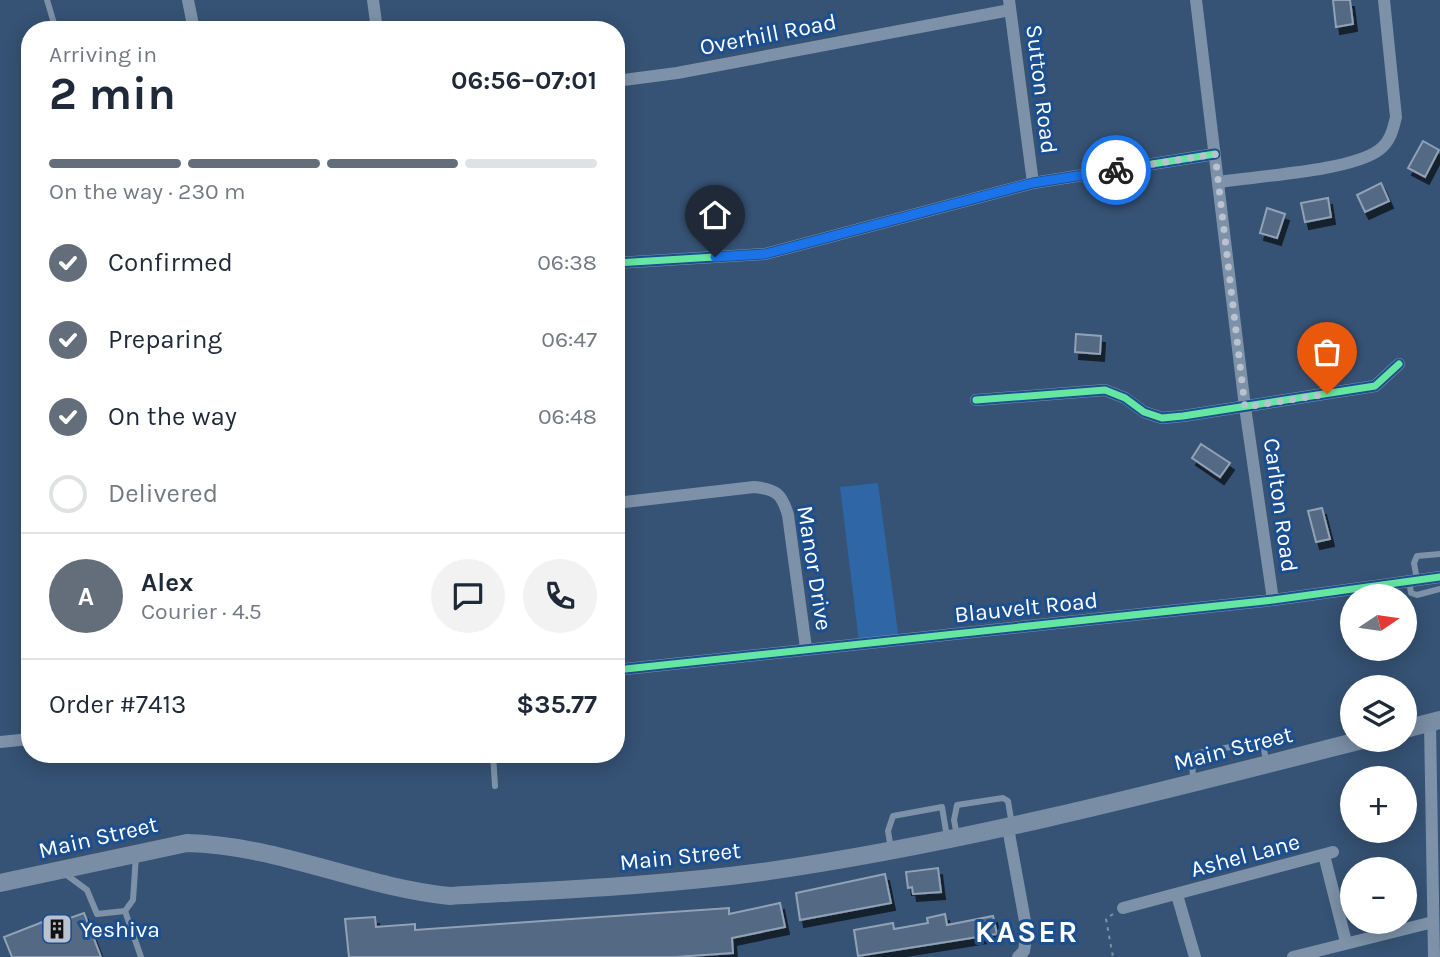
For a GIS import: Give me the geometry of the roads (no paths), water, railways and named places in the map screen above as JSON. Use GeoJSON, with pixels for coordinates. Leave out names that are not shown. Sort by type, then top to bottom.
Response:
{"type":"FeatureCollection","features":[{"type":"Feature","properties":{"kind":"main road"},"geometry":{"type":"LineString","coordinates":[[1417,726],[1435,722]]}},
{"type":"Feature","properties":{"kind":"main road","name":"Main Street"},"geometry":{"type":"LineString","coordinates":[[0,883],[62,872],[136,852],[187,843],[217,844],[414,892],[450,896],[701,879],[1010,828],[1340,746]]}},
{"type":"Feature","properties":{"kind":"street"},"geometry":{"type":"LineString","coordinates":[[188,0],[192,21]]}},
{"type":"Feature","properties":{"kind":"street"},"geometry":{"type":"LineString","coordinates":[[373,0],[376,21]]}},
{"type":"Feature","properties":{"kind":"street","name":"Carlton Road"},"geometry":{"type":"LineString","coordinates":[[1196,0],[1245,407],[1273,600]]}},
{"type":"Feature","properties":{"kind":"street"},"geometry":{"type":"LineString","coordinates":[[1219,182],[1358,161],[1382,148],[1392,134],[1396,117],[1384,0]]}},
{"type":"Feature","properties":{"kind":"street","name":"Overhill Road"},"geometry":{"type":"LineString","coordinates":[[625,80],[677,73],[1010,5]]}},
{"type":"Feature","properties":{"kind":"street","name":"Sutton Road"},"geometry":{"type":"LineString","coordinates":[[1010,5],[1032,183]]}},
{"type":"Feature","properties":{"kind":"street"},"geometry":{"type":"LineString","coordinates":[[625,262],[765,254],[1032,183],[1215,154]]}},
{"type":"Feature","properties":{"kind":"street"},"geometry":{"type":"LineString","coordinates":[[976,400],[1105,390],[1125,398],[1144,412],[1162,418],[1375,386],[1399,364]]}},
{"type":"Feature","properties":{"kind":"street","name":"Manor Drive"},"geometry":{"type":"LineString","coordinates":[[625,502],[754,487],[773,489],[783,499],[788,515],[806,648]]}},
{"type":"Feature","properties":{"kind":"street","name":"Blauvelt Road"},"geometry":{"type":"LineString","coordinates":[[625,669],[1273,600],[1440,578]]}},
{"type":"Feature","properties":{"kind":"street"},"geometry":{"type":"LineString","coordinates":[[1434,957],[1435,722]]}},
{"type":"Feature","properties":{"kind":"street"},"geometry":{"type":"LineString","coordinates":[[0,742],[21,739]]}},
{"type":"Feature","properties":{"kind":"street"},"geometry":{"type":"LineString","coordinates":[[1010,828],[1027,932],[1024,951],[1018,957]]}},
{"type":"Feature","properties":{"kind":"street","name":"Ashel Lane"},"geometry":{"type":"LineString","coordinates":[[1123,908],[1329,854],[1346,942]]}},
{"type":"Feature","properties":{"kind":"street","name":"Ashel Lane"},"geometry":{"type":"LineString","coordinates":[[1177,895],[1195,957]]}},
{"type":"Feature","properties":{"kind":"street"},"geometry":{"type":"LineString","coordinates":[[1293,957],[1433,922]]}},
{"type":"Feature","properties":{"kind":"lane"},"geometry":{"type":"LineString","coordinates":[[47,0],[53,21]]}},
{"type":"Feature","properties":{"kind":"lane"},"geometry":{"type":"LineString","coordinates":[[1440,554],[1417,556],[1411,593],[1417,595],[1440,589]]}},
{"type":"Feature","properties":{"kind":"lane"},"geometry":{"type":"LineString","coordinates":[[1194,783],[1190,766],[1192,756],[1198,753],[1257,742],[1263,747],[1267,764]]}},
{"type":"Feature","properties":{"kind":"lane"},"geometry":{"type":"LineString","coordinates":[[494,763],[495,786]]}},
{"type":"Feature","properties":{"kind":"lane"},"geometry":{"type":"LineString","coordinates":[[953,838],[957,805],[992,798],[1007,802],[1010,828]]}},
{"type":"Feature","properties":{"kind":"lane"},"geometry":{"type":"LineString","coordinates":[[891,849],[889,823],[893,816],[900,814],[942,807],[953,838]]}},
{"type":"Feature","properties":{"kind":"lane"},"geometry":{"type":"LineString","coordinates":[[125,911],[132,900],[136,852]]}},
{"type":"Feature","properties":{"kind":"lane"},"geometry":{"type":"LineString","coordinates":[[62,872],[87,890],[97,914],[125,911]]}},
{"type":"Feature","properties":{"kind":"lane"},"geometry":{"type":"LineString","coordinates":[[125,911],[141,957]]}},
{"type":"Feature","properties":{"kind":"place","name":"Yeshiva"},"geometry":{"type":"Point","coordinates":[57,929]}},
{"type":"Feature","properties":{"kind":"district","name":"KASER"},"geometry":{"type":"Point","coordinates":[1027,932]}}]}
